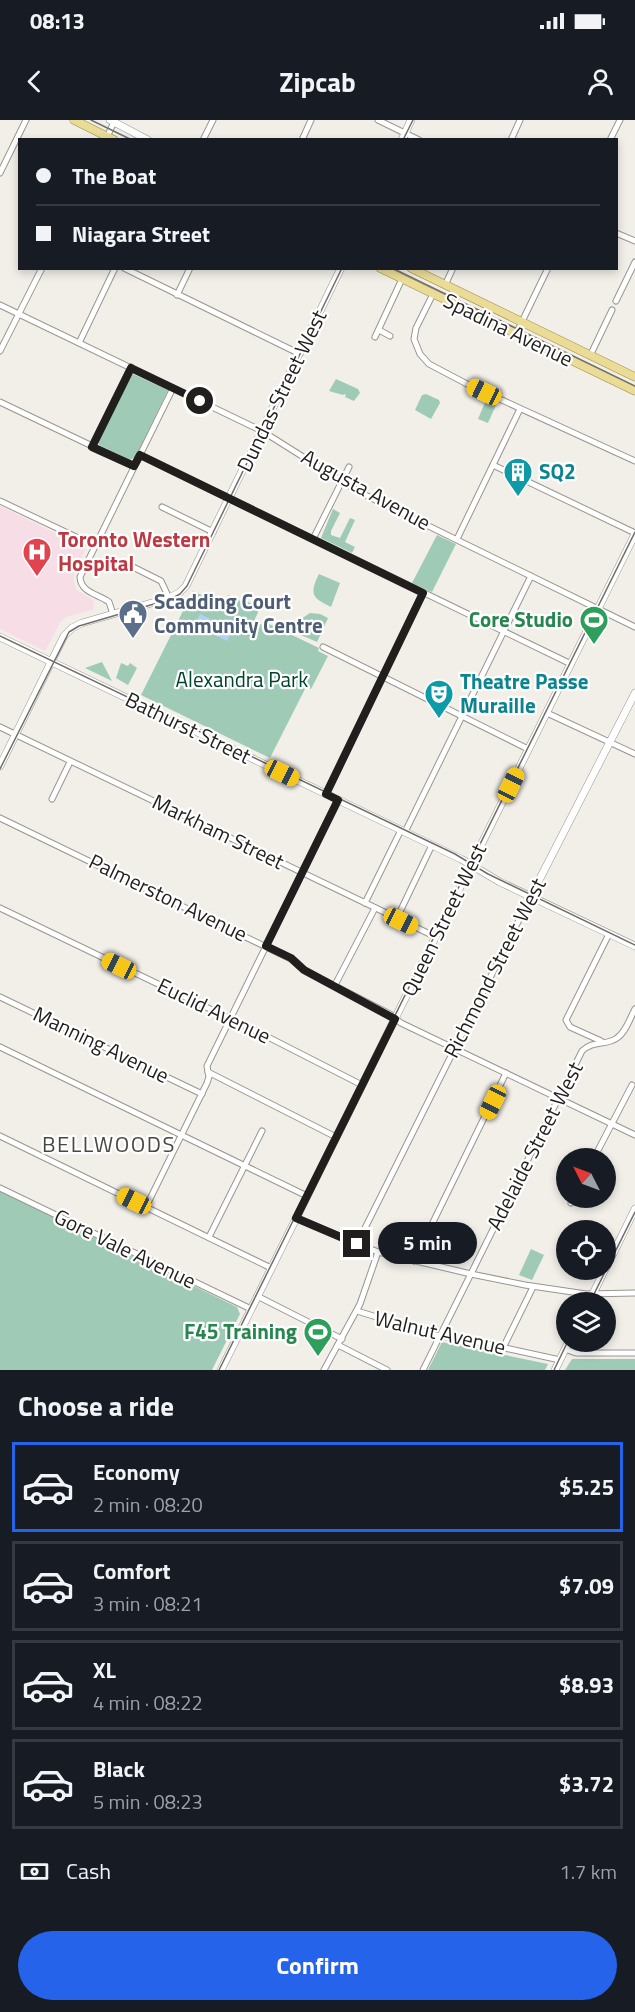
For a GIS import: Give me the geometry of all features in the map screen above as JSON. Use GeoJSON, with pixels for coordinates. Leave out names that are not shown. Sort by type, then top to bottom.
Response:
{"type":"FeatureCollection","features":[{"type":"Feature","properties":{"kind":"main road"},"geometry":{"type":"LineString","coordinates":[[74,120],[109,138]]}},
{"type":"Feature","properties":{"kind":"main road"},"geometry":{"type":"LineString","coordinates":[[403,136],[411,120]]}},
{"type":"Feature","properties":{"kind":"main road"},"geometry":{"type":"LineString","coordinates":[[112,121],[144,138]]}},
{"type":"Feature","properties":{"kind":"main road","name":"Dundas Street West"},"geometry":{"type":"LineString","coordinates":[[0,766],[66,634],[72,628],[169,598],[186,586],[340,270]]}},
{"type":"Feature","properties":{"kind":"main road","name":"Spadina Avenue"},"geometry":{"type":"LineString","coordinates":[[384,270],[635,391]]}},
{"type":"Feature","properties":{"kind":"main road","name":"Spadina Avenue"},"geometry":{"type":"LineString","coordinates":[[415,270],[635,377]]}},
{"type":"Feature","properties":{"kind":"main road","name":"Queen Street West"},"geometry":{"type":"LineString","coordinates":[[221,1370],[635,533]]}},
{"type":"Feature","properties":{"kind":"main road","name":"Bathurst Street"},"geometry":{"type":"LineString","coordinates":[[0,637],[432,845],[635,946]]}},
{"type":"Feature","properties":{"kind":"main road","name":"Richmond Street West"},"geometry":{"type":"LineString","coordinates":[[531,896],[635,693]]}},
{"type":"Feature","properties":{"kind":"main road"},"geometry":{"type":"LineString","coordinates":[[616,1248],[635,1209]]}},
{"type":"Feature","properties":{"kind":"main road"},"geometry":{"type":"LineString","coordinates":[[555,1370],[564,1352]]}},
{"type":"Feature","properties":{"kind":"street"},"geometry":{"type":"LineString","coordinates":[[0,173],[26,120]]}},
{"type":"Feature","properties":{"kind":"street"},"geometry":{"type":"LineString","coordinates":[[204,138],[213,120]]}},
{"type":"Feature","properties":{"kind":"street"},"geometry":{"type":"LineString","coordinates":[[303,138],[311,120]]}},
{"type":"Feature","properties":{"kind":"street"},"geometry":{"type":"LineString","coordinates":[[378,120],[403,136]]}},
{"type":"Feature","properties":{"kind":"street"},"geometry":{"type":"LineString","coordinates":[[512,138],[520,120]]}},
{"type":"Feature","properties":{"kind":"street"},"geometry":{"type":"LineString","coordinates":[[611,138],[620,120]]}},
{"type":"Feature","properties":{"kind":"street"},"geometry":{"type":"LineString","coordinates":[[109,138],[112,121]]}},
{"type":"Feature","properties":{"kind":"street"},"geometry":{"type":"LineString","coordinates":[[618,234],[635,241]]}},
{"type":"Feature","properties":{"kind":"street"},"geometry":{"type":"LineString","coordinates":[[616,300],[635,262]]}},
{"type":"Feature","properties":{"kind":"street"},"geometry":{"type":"LineString","coordinates":[[0,351],[41,270]]}},
{"type":"Feature","properties":{"kind":"street"},"geometry":{"type":"LineString","coordinates":[[78,343],[114,270]]}},
{"type":"Feature","properties":{"kind":"street"},"geometry":{"type":"LineString","coordinates":[[128,270],[300,354]]}},
{"type":"Feature","properties":{"kind":"street"},"geometry":{"type":"LineString","coordinates":[[177,295],[189,270]]}},
{"type":"Feature","properties":{"kind":"street"},"geometry":{"type":"LineString","coordinates":[[445,285],[452,270]]}},
{"type":"Feature","properties":{"kind":"street"},"geometry":{"type":"LineString","coordinates":[[516,334],[547,270]]}},
{"type":"Feature","properties":{"kind":"street"},"geometry":{"type":"LineString","coordinates":[[375,337],[402,279]]}},
{"type":"Feature","properties":{"kind":"street"},"geometry":{"type":"LineString","coordinates":[[433,294],[416,328],[414,344],[424,359],[438,370],[635,461]]}},
{"type":"Feature","properties":{"kind":"street","name":"Augusta Avenue"},"geometry":{"type":"LineString","coordinates":[[0,305],[262,431],[341,482],[635,627]]}},
{"type":"Feature","properties":{"kind":"street"},"geometry":{"type":"LineString","coordinates":[[590,356],[612,310]]}},
{"type":"Feature","properties":{"kind":"street"},"geometry":{"type":"LineString","coordinates":[[379,330],[390,336]]}},
{"type":"Feature","properties":{"kind":"street"},"geometry":{"type":"LineString","coordinates":[[92,447],[131,368]]}},
{"type":"Feature","properties":{"kind":"street"},"geometry":{"type":"LineString","coordinates":[[113,614],[109,602],[85,589],[80,583],[80,577],[173,388]]}},
{"type":"Feature","properties":{"kind":"street"},"geometry":{"type":"LineString","coordinates":[[0,402],[134,466]]}},
{"type":"Feature","properties":{"kind":"street"},"geometry":{"type":"LineString","coordinates":[[457,539],[520,409]]}},
{"type":"Feature","properties":{"kind":"street"},"geometry":{"type":"LineString","coordinates":[[140,455],[571,664]]}},
{"type":"Feature","properties":{"kind":"street"},"geometry":{"type":"LineString","coordinates":[[493,465],[635,533]]}},
{"type":"Feature","properties":{"kind":"street"},"geometry":{"type":"LineString","coordinates":[[313,539],[349,467]]}},
{"type":"Feature","properties":{"kind":"street"},"geometry":{"type":"LineString","coordinates":[[0,501],[95,546]]}},
{"type":"Feature","properties":{"kind":"street"},"geometry":{"type":"LineString","coordinates":[[162,507],[213,532]]}},
{"type":"Feature","properties":{"kind":"street"},"geometry":{"type":"LineString","coordinates":[[133,567],[161,581],[169,598]]}},
{"type":"Feature","properties":{"kind":"street"},"geometry":{"type":"LineString","coordinates":[[364,903],[463,716],[531,576]]}},
{"type":"Feature","properties":{"kind":"street"},"geometry":{"type":"LineString","coordinates":[[326,794],[423,593]]}},
{"type":"Feature","properties":{"kind":"street"},"geometry":{"type":"LineString","coordinates":[[322,647],[528,749]]}},
{"type":"Feature","properties":{"kind":"street"},"geometry":{"type":"LineString","coordinates":[[547,713],[635,753]]}},
{"type":"Feature","properties":{"kind":"street","name":"Markham Street"},"geometry":{"type":"LineString","coordinates":[[0,727],[435,938]]}},
{"type":"Feature","properties":{"kind":"street"},"geometry":{"type":"LineString","coordinates":[[52,799],[70,762]]}},
{"type":"Feature","properties":{"kind":"street"},"geometry":{"type":"LineString","coordinates":[[147,1207],[207,1083],[207,1066],[338,800]]}},
{"type":"Feature","properties":{"kind":"street","name":"Palmerston Avenue"},"geometry":{"type":"LineString","coordinates":[[0,818],[291,958],[304,970],[401,1023],[635,1135]]}},
{"type":"Feature","properties":{"kind":"street"},"geometry":{"type":"LineString","coordinates":[[397,918],[432,845]]}},
{"type":"Feature","properties":{"kind":"street","name":"Richmond Street West"},"geometry":{"type":"LineString","coordinates":[[357,1244],[531,896]]}},
{"type":"Feature","properties":{"kind":"street"},"geometry":{"type":"LineString","coordinates":[[335,986],[375,908]]}},
{"type":"Feature","properties":{"kind":"street","name":"Euclid Avenue"},"geometry":{"type":"LineString","coordinates":[[0,909],[362,1085]]}},
{"type":"Feature","properties":{"kind":"street"},"geometry":{"type":"LineString","coordinates":[[603,1042],[570,1027],[566,1020],[609,934]]}},
{"type":"Feature","properties":{"kind":"street","name":"Manning Avenue"},"geometry":{"type":"LineString","coordinates":[[0,997],[202,1094]]}},
{"type":"Feature","properties":{"kind":"street","name":"Adelaide Street West"},"geometry":{"type":"LineString","coordinates":[[423,1370],[582,1052],[594,1043],[610,1041],[622,1033],[635,1009]]}},
{"type":"Feature","properties":{"kind":"street"},"geometry":{"type":"LineString","coordinates":[[0,1047],[307,1196]]}},
{"type":"Feature","properties":{"kind":"street"},"geometry":{"type":"LineString","coordinates":[[208,1072],[336,1137]]}},
{"type":"Feature","properties":{"kind":"street"},"geometry":{"type":"LineString","coordinates":[[414,1261],[506,1073]]}},
{"type":"Feature","properties":{"kind":"street"},"geometry":{"type":"LineString","coordinates":[[599,1148],[632,1084]]}},
{"type":"Feature","properties":{"kind":"street"},"geometry":{"type":"LineString","coordinates":[[209,1237],[262,1131]]}},
{"type":"Feature","properties":{"kind":"street"},"geometry":{"type":"LineString","coordinates":[[0,1136],[271,1268]]}},
{"type":"Feature","properties":{"kind":"street","name":"Gore Vale Avenue"},"geometry":{"type":"LineString","coordinates":[[0,1188],[251,1309]]}},
{"type":"Feature","properties":{"kind":"street"},"geometry":{"type":"LineString","coordinates":[[296,1218],[378,1252],[533,1287],[576,1292]]}},
{"type":"Feature","properties":{"kind":"street"},"geometry":{"type":"LineString","coordinates":[[324,1370],[357,1311],[378,1252]]}},
{"type":"Feature","properties":{"kind":"street"},"geometry":{"type":"LineString","coordinates":[[503,1348],[533,1287]]}},
{"type":"Feature","properties":{"kind":"street"},"geometry":{"type":"LineString","coordinates":[[616,1293],[635,1293]]}},
{"type":"Feature","properties":{"kind":"street","name":"Walnut Avenue"},"geometry":{"type":"LineString","coordinates":[[257,1296],[342,1339]]}},
{"type":"Feature","properties":{"kind":"street","name":"Walnut Avenue"},"geometry":{"type":"LineString","coordinates":[[357,1311],[441,1336],[560,1360]]}},
{"type":"Feature","properties":{"kind":"street"},"geometry":{"type":"LineString","coordinates":[[338,1345],[387,1370]]}},
{"type":"Feature","properties":{"kind":"street"},"geometry":{"type":"LineString","coordinates":[[571,1352],[635,1353]]}},
{"type":"Feature","properties":{"kind":"shaded area","name":"Toronto Western Hospital"},"geometry":{"type":"Polygon","coordinates":[[[0,506],[86,548],[74,575],[74,583],[77,590],[93,600],[93,610],[66,617],[61,621],[45,651],[0,629],[0,506]]]}},
{"type":"Feature","properties":{"kind":"green space"},"geometry":{"type":"Polygon","coordinates":[[[133,374],[168,390],[136,456],[130,460],[99,445],[98,442],[130,375],[133,374]]]}},
{"type":"Feature","properties":{"kind":"green space"},"geometry":{"type":"Polygon","coordinates":[[[336,379],[358,389],[360,393],[354,401],[345,397],[344,394],[329,391],[336,379]]]}},
{"type":"Feature","properties":{"kind":"green space"},"geometry":{"type":"Polygon","coordinates":[[[426,394],[439,400],[440,403],[431,419],[415,410],[422,395],[426,394]]]}},
{"type":"Feature","properties":{"kind":"green space"},"geometry":{"type":"Polygon","coordinates":[[[486,400],[496,405],[488,423],[478,419],[486,400]]]}},
{"type":"Feature","properties":{"kind":"green space"},"geometry":{"type":"Polygon","coordinates":[[[333,509],[340,513],[331,535],[340,538],[350,518],[355,520],[345,542],[355,547],[352,553],[321,538],[333,509]]]}},
{"type":"Feature","properties":{"kind":"green space"},"geometry":{"type":"Polygon","coordinates":[[[437,535],[456,544],[432,592],[412,583],[437,535]]]}},
{"type":"Feature","properties":{"kind":"green space"},"geometry":{"type":"Polygon","coordinates":[[[319,574],[340,583],[331,607],[314,595],[314,586],[319,574]]]}},
{"type":"Feature","properties":{"kind":"green space","name":"Alexandra Park"},"geometry":{"type":"Polygon","coordinates":[[[193,591],[223,605],[228,595],[235,598],[231,610],[237,599],[242,602],[244,600],[260,608],[254,621],[265,626],[267,623],[319,648],[318,651],[328,656],[311,689],[306,687],[270,758],[141,695],[193,591]]]}},
{"type":"Feature","properties":{"kind":"green space"},"geometry":{"type":"Polygon","coordinates":[[[310,613],[328,618],[317,642],[294,632],[301,619],[310,613]]]}},
{"type":"Feature","properties":{"kind":"green space"},"geometry":{"type":"Polygon","coordinates":[[[102,662],[112,681],[85,668],[102,662]]]}},
{"type":"Feature","properties":{"kind":"green space"},"geometry":{"type":"Polygon","coordinates":[[[121,663],[128,666],[130,663],[137,668],[128,685],[116,678],[121,663]]]}},
{"type":"Feature","properties":{"kind":"green space"},"geometry":{"type":"Polygon","coordinates":[[[0,1191],[237,1307],[240,1314],[212,1370],[0,1370],[0,1191]]]}},
{"type":"Feature","properties":{"kind":"green space"},"geometry":{"type":"Polygon","coordinates":[[[531,1249],[544,1255],[532,1280],[519,1275],[531,1249]]]}},
{"type":"Feature","properties":{"kind":"green space"},"geometry":{"type":"Polygon","coordinates":[[[442,1342],[548,1364],[545,1370],[428,1370],[442,1342]]]}},
{"type":"Feature","properties":{"kind":"green space"},"geometry":{"type":"Polygon","coordinates":[[[572,1359],[635,1359],[635,1370],[565,1370],[572,1359]]]}},
{"type":"Feature","properties":{"kind":"water"},"geometry":{"type":"Polygon","coordinates":[[[200,614],[233,630],[227,641],[195,625],[200,614]]]}},
{"type":"Feature","properties":{"kind":"tram line"},"geometry":{"type":"LineString","coordinates":[[91,120],[128,138]]}},
{"type":"Feature","properties":{"kind":"tram line"},"geometry":{"type":"LineString","coordinates":[[404,138],[413,120]]}},
{"type":"Feature","properties":{"kind":"tram line"},"geometry":{"type":"LineString","coordinates":[[0,769],[69,632],[79,626],[171,599],[187,586],[341,270]]}},
{"type":"Feature","properties":{"kind":"tram line"},"geometry":{"type":"LineString","coordinates":[[396,270],[635,386]]}},
{"type":"Feature","properties":{"kind":"tram line"},"geometry":{"type":"LineString","coordinates":[[219,1370],[635,532]]}},
{"type":"Feature","properties":{"kind":"tram line"},"geometry":{"type":"LineString","coordinates":[[0,636],[455,854],[488,874],[635,945]]}},
{"type":"Feature","properties":{"kind":"tram line"},"geometry":{"type":"LineString","coordinates":[[595,1292],[635,1212]]}},
{"type":"Feature","properties":{"kind":"tram line"},"geometry":{"type":"LineString","coordinates":[[554,1370],[563,1352]]}},
{"type":"Feature","properties":{"kind":"place","name":"SQ2"},"geometry":{"type":"Point","coordinates":[518,498]}},
{"type":"Feature","properties":{"kind":"place","name":"Toronto Western Hospital"},"geometry":{"type":"Point","coordinates":[37,578]}},
{"type":"Feature","properties":{"kind":"place","name":"Scadding Court Community Centre"},"geometry":{"type":"Point","coordinates":[133,640]}},
{"type":"Feature","properties":{"kind":"place","name":"Core Studio"},"geometry":{"type":"Point","coordinates":[594,646]}},
{"type":"Feature","properties":{"kind":"place","name":"Theatre Passe Muraille"},"geometry":{"type":"Point","coordinates":[439,720]}},
{"type":"Feature","properties":{"kind":"place","name":"F45 Training"},"geometry":{"type":"Point","coordinates":[318,1358]}},
{"type":"Feature","properties":{"kind":"district","name":"BELLWOODS"},"geometry":{"type":"Point","coordinates":[109,1144]}},
{"type":"Feature","properties":{"kind":"route"},"geometry":{"type":"LineString","coordinates":[[200,401],[131,368],[92,447],[134,466],[140,455],[423,593],[326,794],[338,800],[266,946],[291,958],[304,970],[377,1007],[395,1019],[296,1218],[357,1244]]}}]}
